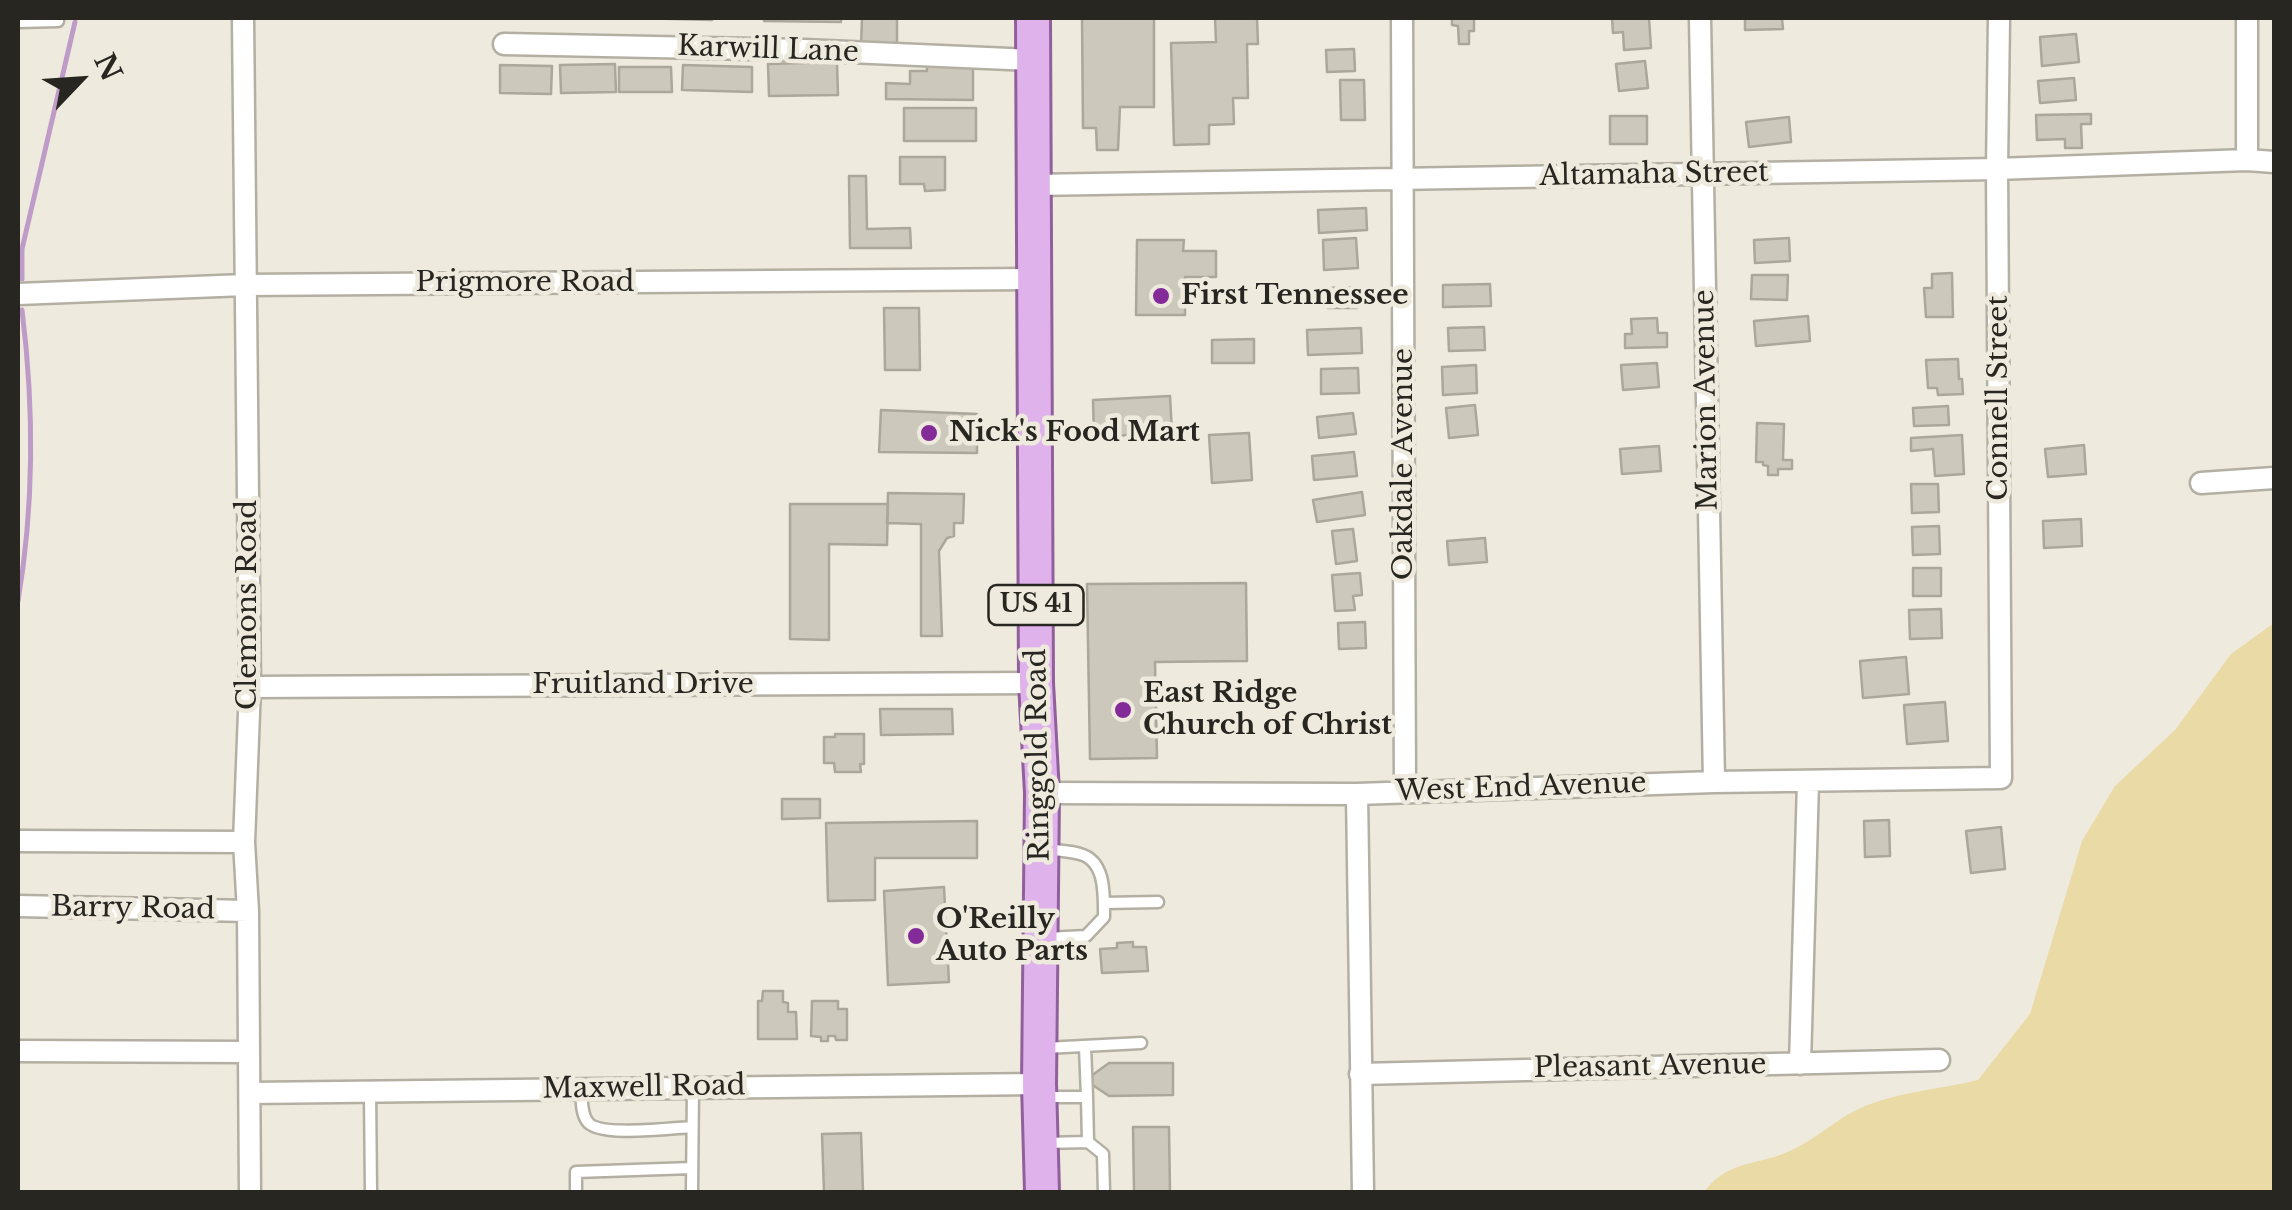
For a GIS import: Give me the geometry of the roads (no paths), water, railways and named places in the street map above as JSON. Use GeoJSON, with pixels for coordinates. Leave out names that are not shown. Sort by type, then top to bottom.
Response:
{"type":"FeatureCollection","features":[{"type":"Feature","properties":{"kind":"main road","name":"Ringgold Road"},"geometry":{"type":"LineString","coordinates":[[1033,18],[1036,682],[1042,793],[1042,1192]]}},
{"type":"Feature","properties":{"kind":"street","name":"Clemons Road"},"geometry":{"type":"LineString","coordinates":[[243,18],[250,686],[244,842],[250,1192]]}},
{"type":"Feature","properties":{"kind":"street","name":"Oakdale Avenue"},"geometry":{"type":"LineString","coordinates":[[1402,18],[1405,791]]}},
{"type":"Feature","properties":{"kind":"street","name":"Marion Avenue"},"geometry":{"type":"LineString","coordinates":[[1700,18],[1714,782]]}},
{"type":"Feature","properties":{"kind":"street","name":"Connell Street"},"geometry":{"type":"LineString","coordinates":[[1999,18],[2001,778]]}},
{"type":"Feature","properties":{"kind":"street"},"geometry":{"type":"LineString","coordinates":[[2247,18],[2247,160]]}},
{"type":"Feature","properties":{"kind":"street","name":"Karwill Lane"},"geometry":{"type":"LineString","coordinates":[[504,44],[804,50],[1032,60]]}},
{"type":"Feature","properties":{"kind":"street","name":"Altamaha Street"},"geometry":{"type":"LineString","coordinates":[[1033,185],[2274,162]]}},
{"type":"Feature","properties":{"kind":"street","name":"Prigmore Road"},"geometry":{"type":"LineString","coordinates":[[18,294],[245,285],[1033,279]]}},
{"type":"Feature","properties":{"kind":"street"},"geometry":{"type":"LineString","coordinates":[[2201,483],[2274,478]]}},
{"type":"Feature","properties":{"kind":"street","name":"Fruitland Drive"},"geometry":{"type":"LineString","coordinates":[[250,686],[1036,682]]}},
{"type":"Feature","properties":{"kind":"street","name":"West End Avenue"},"geometry":{"type":"LineString","coordinates":[[1042,793],[1358,794],[1714,782],[2001,778]]}},
{"type":"Feature","properties":{"kind":"street"},"geometry":{"type":"LineString","coordinates":[[1800,1064],[1808,782]]}},
{"type":"Feature","properties":{"kind":"street"},"geometry":{"type":"LineString","coordinates":[[1358,794],[1363,1192]]}},
{"type":"Feature","properties":{"kind":"street"},"geometry":{"type":"LineString","coordinates":[[18,841],[244,842]]}},
{"type":"Feature","properties":{"kind":"street","name":"Barry Road"},"geometry":{"type":"LineString","coordinates":[[18,906],[248,912]]}},
{"type":"Feature","properties":{"kind":"street"},"geometry":{"type":"LineString","coordinates":[[18,1051],[248,1052]]}},
{"type":"Feature","properties":{"kind":"street","name":"Pleasant Avenue"},"geometry":{"type":"LineString","coordinates":[[1360,1074],[1940,1060]]}},
{"type":"Feature","properties":{"kind":"street","name":"Maxwell Road"},"geometry":{"type":"LineString","coordinates":[[250,1093],[693,1086],[1039,1090]]}},
{"type":"Feature","properties":{"kind":"lane"},"geometry":{"type":"LineString","coordinates":[[18,22],[58,18]]}},
{"type":"Feature","properties":{"kind":"lane"},"geometry":{"type":"LineString","coordinates":[[1041,938],[1086,936],[1104,916],[1104,880],[1095,865],[1084,854],[1042,848]]}},
{"type":"Feature","properties":{"kind":"lane"},"geometry":{"type":"LineString","coordinates":[[1104,904],[1158,902]]}},
{"type":"Feature","properties":{"kind":"lane"},"geometry":{"type":"LineString","coordinates":[[1040,1048],[1141,1042]]}},
{"type":"Feature","properties":{"kind":"lane"},"geometry":{"type":"LineString","coordinates":[[1085,1046],[1088,1142]]}},
{"type":"Feature","properties":{"kind":"lane"},"geometry":{"type":"LineString","coordinates":[[692,1192],[693,1086]]}},
{"type":"Feature","properties":{"kind":"lane"},"geometry":{"type":"LineString","coordinates":[[580,1089],[585,1119],[594,1128],[692,1127]]}},
{"type":"Feature","properties":{"kind":"lane"},"geometry":{"type":"LineString","coordinates":[[1039,1090],[1087,1097]]}},
{"type":"Feature","properties":{"kind":"lane"},"geometry":{"type":"LineString","coordinates":[[370,1091],[372,1192]]}},
{"type":"Feature","properties":{"kind":"lane"},"geometry":{"type":"LineString","coordinates":[[1040,1144],[1088,1142],[1104,1154],[1104,1192]]}},
{"type":"Feature","properties":{"kind":"lane"},"geometry":{"type":"LineString","coordinates":[[576,1192],[576,1172],[692,1168]]}},
{"type":"Feature","properties":{"kind":"waterway"},"geometry":{"type":"LineString","coordinates":[[22,279],[22,249],[75,22]]}},
{"type":"Feature","properties":{"kind":"waterway"},"geometry":{"type":"LineString","coordinates":[[18,601],[27,529],[30,456],[22,310]]}},
{"type":"Feature","properties":{"kind":"place","name":"First Tennessee"},"geometry":{"type":"Point","coordinates":[1161,296]}},
{"type":"Feature","properties":{"kind":"place","name":"Nick's Food Mart"},"geometry":{"type":"Point","coordinates":[929,433]}},
{"type":"Feature","properties":{"kind":"place","name":"East Ridge Church of Christ"},"geometry":{"type":"Point","coordinates":[1123,710]}},
{"type":"Feature","properties":{"kind":"place","name":"O'Reilly Auto Parts"},"geometry":{"type":"Point","coordinates":[916,936]}}]}
